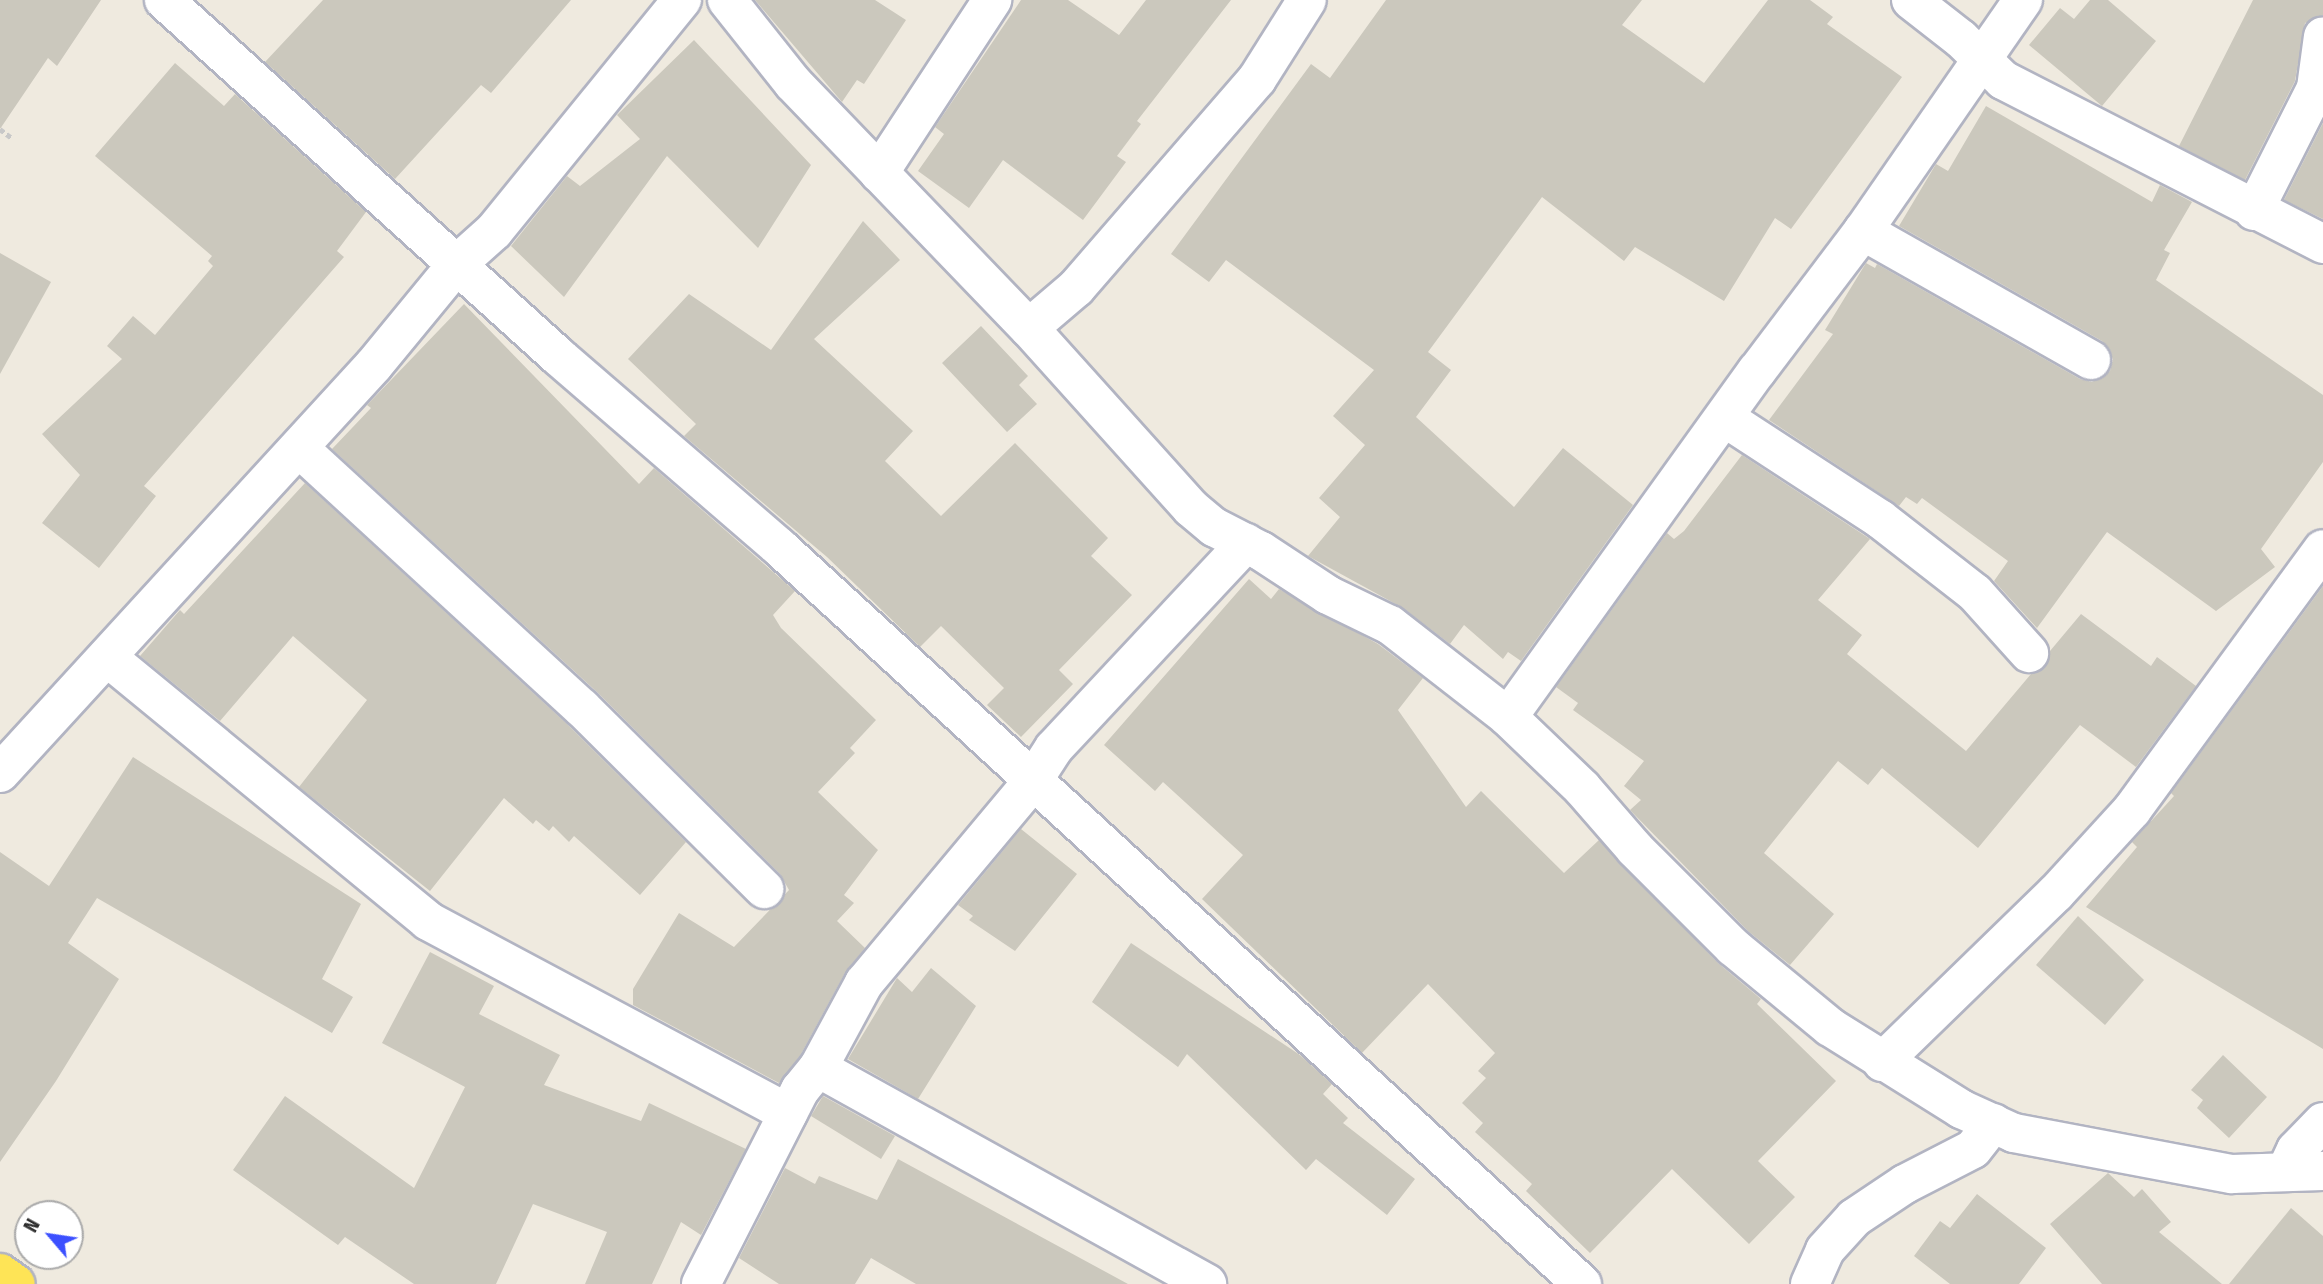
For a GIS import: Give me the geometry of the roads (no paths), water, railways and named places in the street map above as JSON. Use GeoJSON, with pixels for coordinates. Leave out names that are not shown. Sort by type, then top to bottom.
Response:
{"type":"FeatureCollection","features":[{"type":"Feature","properties":{"kind":"main road"},"geometry":{"type":"LineString","coordinates":[[0,1273],[16,1284]]}},
{"type":"Feature","properties":{"kind":"street"},"geometry":{"type":"LineString","coordinates":[[164,0],[456,265],[779,547],[1582,1284]]}},
{"type":"Feature","properties":{"kind":"street"},"geometry":{"type":"LineString","coordinates":[[0,773],[299,448],[456,265],[494,231],[682,0]]}},
{"type":"Feature","properties":{"kind":"street"},"geometry":{"type":"LineString","coordinates":[[727,0],[793,83],[1029,328],[1191,508],[1214,527],[1246,543],[1328,595],[1391,625],[1508,717],[1733,947],[1830,1027],[1882,1062],[1993,1123],[2045,1141],[2223,1172],[2323,1171]]}},
{"type":"Feature","properties":{"kind":"street"},"geometry":{"type":"LineString","coordinates":[[879,173],[992,0]]}},
{"type":"Feature","properties":{"kind":"street"},"geometry":{"type":"LineString","coordinates":[[1029,328],[1076,288],[1257,79],[1307,0]]}},
{"type":"Feature","properties":{"kind":"street"},"geometry":{"type":"LineString","coordinates":[[1911,0],[1961,38],[1979,59],[2003,80],[2254,211],[2323,244]]}},
{"type":"Feature","properties":{"kind":"street"},"geometry":{"type":"LineString","coordinates":[[1508,717],[1863,231],[1979,59],[2023,0]]}},
{"type":"Feature","properties":{"kind":"street"},"geometry":{"type":"LineString","coordinates":[[2254,211],[2316,88],[2323,36]]}},
{"type":"Feature","properties":{"kind":"street"},"geometry":{"type":"LineString","coordinates":[[1863,231],[2091,360]]}},
{"type":"Feature","properties":{"kind":"street"},"geometry":{"type":"LineString","coordinates":[[1725,418],[1880,519],[1965,584],[2029,653]]}},
{"type":"Feature","properties":{"kind":"street"},"geometry":{"type":"LineString","coordinates":[[299,448],[582,709],[764,889]]}},
{"type":"Feature","properties":{"kind":"street"},"geometry":{"type":"LineString","coordinates":[[706,1282],[788,1113],[818,1068],[864,982],[1032,782],[1054,748],[1246,543]]}},
{"type":"Feature","properties":{"kind":"street"},"geometry":{"type":"LineString","coordinates":[[1882,1062],[2056,893],[2132,810],[2323,549]]}},
{"type":"Feature","properties":{"kind":"street"},"geometry":{"type":"LineString","coordinates":[[107,657],[428,921],[788,1113]]}},
{"type":"Feature","properties":{"kind":"street"},"geometry":{"type":"LineString","coordinates":[[818,1068],[1208,1284]]}},
{"type":"Feature","properties":{"kind":"street"},"geometry":{"type":"LineString","coordinates":[[2286,1171],[2296,1150],[2323,1122]]}},
{"type":"Feature","properties":{"kind":"street"},"geometry":{"type":"LineString","coordinates":[[1810,1284],[1825,1250],[1854,1218],[1905,1184],[1973,1149],[1993,1123]]}}]}
